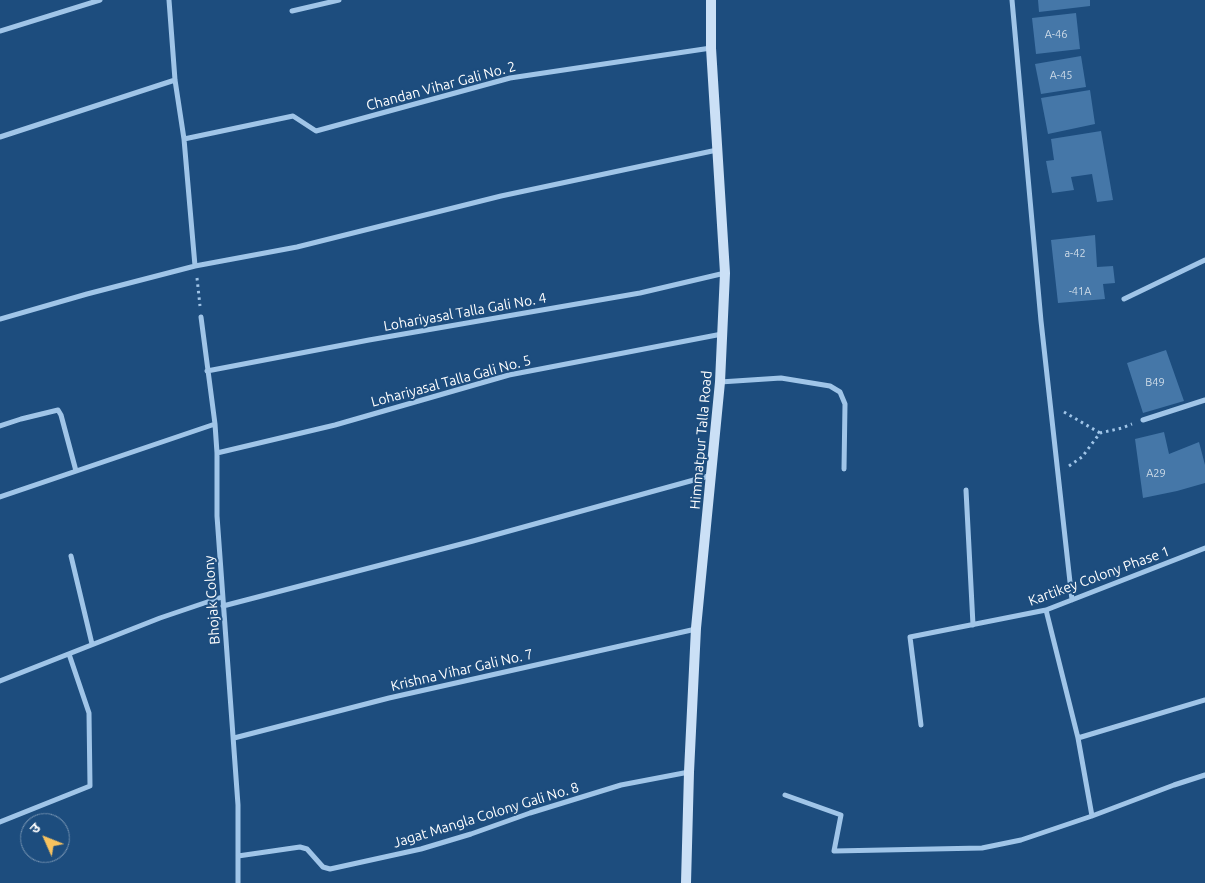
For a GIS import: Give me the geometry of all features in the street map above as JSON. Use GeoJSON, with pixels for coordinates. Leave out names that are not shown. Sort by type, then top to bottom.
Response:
{"type":"FeatureCollection","features":[{"type":"Feature","properties":{"kind":"street"},"geometry":{"type":"LineString","coordinates":[[0,31],[100,0]]}},
{"type":"Feature","properties":{"kind":"street"},"geometry":{"type":"LineString","coordinates":[[169,0],[175,80],[184,139],[195,266]]}},
{"type":"Feature","properties":{"kind":"street"},"geometry":{"type":"LineString","coordinates":[[292,11],[339,0]]}},
{"type":"Feature","properties":{"kind":"street","name":"Himmatpur Talla Road"},"geometry":{"type":"LineString","coordinates":[[685,883],[696,628],[720,382],[725,273],[711,48],[711,0]]}},
{"type":"Feature","properties":{"kind":"street"},"geometry":{"type":"LineString","coordinates":[[1012,0],[1040,311],[1072,600]]}},
{"type":"Feature","properties":{"kind":"street","name":"Chandan Vihar Gali No. 2"},"geometry":{"type":"LineString","coordinates":[[184,139],[293,116],[316,132],[510,78],[711,48]]}},
{"type":"Feature","properties":{"kind":"street"},"geometry":{"type":"LineString","coordinates":[[0,137],[175,80]]}},
{"type":"Feature","properties":{"kind":"street"},"geometry":{"type":"LineString","coordinates":[[0,319],[195,266],[297,247],[501,196],[718,150]]}},
{"type":"Feature","properties":{"kind":"street"},"geometry":{"type":"LineString","coordinates":[[1124,299],[1205,260]]}},
{"type":"Feature","properties":{"kind":"street","name":"Lohariyasal Talla Gali No. 4"},"geometry":{"type":"LineString","coordinates":[[207,371],[369,340],[640,293],[725,273]]}},
{"type":"Feature","properties":{"kind":"street","name":"Bhojak Colony"},"geometry":{"type":"LineString","coordinates":[[201,317],[217,453],[217,516],[238,805],[238,883]]}},
{"type":"Feature","properties":{"kind":"street","name":"Lohariyasal Talla Gali No. 5"},"geometry":{"type":"LineString","coordinates":[[217,453],[335,424],[509,375],[722,334]]}},
{"type":"Feature","properties":{"kind":"street"},"geometry":{"type":"LineString","coordinates":[[720,382],[781,378],[830,386],[840,392],[845,404],[844,469]]}},
{"type":"Feature","properties":{"kind":"street"},"geometry":{"type":"LineString","coordinates":[[1143,420],[1205,400]]}},
{"type":"Feature","properties":{"kind":"street"},"geometry":{"type":"LineString","coordinates":[[0,426],[58,410],[76,471]]}},
{"type":"Feature","properties":{"kind":"street"},"geometry":{"type":"LineString","coordinates":[[0,497],[215,424]]}},
{"type":"Feature","properties":{"kind":"street"},"geometry":{"type":"LineString","coordinates":[[223,606],[712,475]]}},
{"type":"Feature","properties":{"kind":"street"},"geometry":{"type":"LineString","coordinates":[[966,490],[973,625]]}},
{"type":"Feature","properties":{"kind":"street","name":"Kartikey Colony Phase 1"},"geometry":{"type":"LineString","coordinates":[[921,725],[910,637],[1046,610],[1205,548]]}},
{"type":"Feature","properties":{"kind":"street"},"geometry":{"type":"LineString","coordinates":[[71,556],[92,644]]}},
{"type":"Feature","properties":{"kind":"street"},"geometry":{"type":"LineString","coordinates":[[0,681],[160,618],[222,597]]}},
{"type":"Feature","properties":{"kind":"street"},"geometry":{"type":"LineString","coordinates":[[1046,610],[1078,738],[1092,816]]}},
{"type":"Feature","properties":{"kind":"street","name":"Krishna Vihar Gali No. 7"},"geometry":{"type":"LineString","coordinates":[[234,738],[390,698],[696,628]]}},
{"type":"Feature","properties":{"kind":"street"},"geometry":{"type":"LineString","coordinates":[[0,822],[90,786],[89,713],[69,654]]}},
{"type":"Feature","properties":{"kind":"street"},"geometry":{"type":"LineString","coordinates":[[1078,738],[1205,700]]}},
{"type":"Feature","properties":{"kind":"street","name":"Jagat Mangla Colony Gali No. 8"},"geometry":{"type":"LineString","coordinates":[[238,856],[300,847],[307,849],[323,867],[330,869],[421,849],[621,785],[689,772]]}},
{"type":"Feature","properties":{"kind":"street"},"geometry":{"type":"LineString","coordinates":[[785,795],[841,814],[834,851],[982,848],[1021,840],[1205,775]]}},
{"type":"Feature","properties":{"kind":"path"},"geometry":{"type":"LineString","coordinates":[[195,266],[201,317]]}},
{"type":"Feature","properties":{"kind":"path"},"geometry":{"type":"LineString","coordinates":[[1050,405],[1100,433]]}},
{"type":"Feature","properties":{"kind":"path"},"geometry":{"type":"LineString","coordinates":[[1058,473],[1082,457],[1100,433],[1122,428],[1143,420]]}},
{"type":"Feature","properties":{"kind":"building"},"geometry":{"type":"Polygon","coordinates":[[[1038,0],[1090,0],[1090,6],[1039,12],[1038,0]]]}},
{"type":"Feature","properties":{"kind":"building"},"geometry":{"type":"Polygon","coordinates":[[[1076,13],[1080,49],[1036,54],[1032,18],[1076,13]]]}},
{"type":"Feature","properties":{"kind":"building"},"geometry":{"type":"Polygon","coordinates":[[[1081,56],[1086,87],[1041,94],[1035,64],[1081,56]]]}},
{"type":"Feature","properties":{"kind":"building"},"geometry":{"type":"Polygon","coordinates":[[[1090,90],[1095,124],[1048,134],[1041,98],[1090,90]]]}},
{"type":"Feature","properties":{"kind":"building"},"geometry":{"type":"Polygon","coordinates":[[[1101,131],[1113,200],[1097,202],[1092,174],[1071,177],[1074,190],[1052,193],[1046,161],[1054,160],[1051,139],[1101,131]]]}},
{"type":"Feature","properties":{"kind":"building"},"geometry":{"type":"Polygon","coordinates":[[[1095,235],[1097,267],[1113,266],[1115,283],[1103,284],[1105,299],[1058,303],[1051,240],[1095,235]]]}},
{"type":"Feature","properties":{"kind":"building"},"geometry":{"type":"Polygon","coordinates":[[[1166,350],[1184,401],[1143,413],[1127,363],[1166,350]]]}},
{"type":"Feature","properties":{"kind":"building"},"geometry":{"type":"Polygon","coordinates":[[[1164,432],[1169,454],[1199,442],[1205,465],[1205,483],[1143,498],[1135,439],[1164,432]]]}}]}
